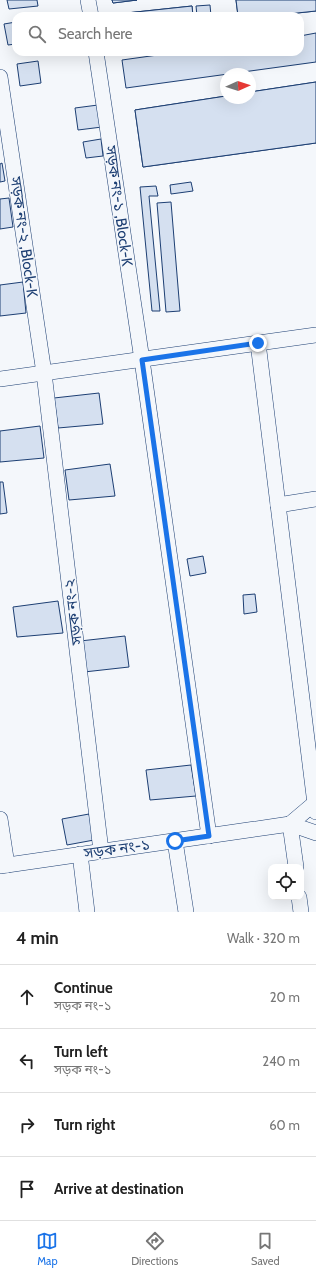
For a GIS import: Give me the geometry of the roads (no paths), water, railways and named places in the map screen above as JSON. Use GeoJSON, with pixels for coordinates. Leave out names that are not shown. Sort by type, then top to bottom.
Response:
{"type":"FeatureCollection","features":[{"type":"Feature","properties":{"kind":"street"},"geometry":{"type":"LineString","coordinates":[[88,0],[90,12]]}},
{"type":"Feature","properties":{"kind":"street","name":"সড়ক নং-১ ,Block-K"},"geometry":{"type":"LineString","coordinates":[[97,56],[142,360]]}},
{"type":"Feature","properties":{"kind":"street","name":"সড়ক নং-২ ,Block-K"},"geometry":{"type":"LineString","coordinates":[[0,77],[44,373]]}},
{"type":"Feature","properties":{"kind":"street"},"geometry":{"type":"LineString","coordinates":[[0,379],[316,335]]}},
{"type":"Feature","properties":{"kind":"street"},"geometry":{"type":"LineString","coordinates":[[258,343],[316,805],[290,824]]}},
{"type":"Feature","properties":{"kind":"street"},"geometry":{"type":"LineString","coordinates":[[142,360],[209,836]]}},
{"type":"Feature","properties":{"kind":"street","name":"সড়ক নং-২"},"geometry":{"type":"LineString","coordinates":[[44,373],[101,851]]}},
{"type":"Feature","properties":{"kind":"street"},"geometry":{"type":"LineString","coordinates":[[278,505],[316,499]]}},
{"type":"Feature","properties":{"kind":"street"},"geometry":{"type":"LineString","coordinates":[[0,819],[3,865]]}},
{"type":"Feature","properties":{"kind":"street"},"geometry":{"type":"LineString","coordinates":[[290,824],[316,833]]}},
{"type":"Feature","properties":{"kind":"street"},"geometry":{"type":"LineString","coordinates":[[290,824],[296,864]]}},
{"type":"Feature","properties":{"kind":"street","name":"সড়ক নং-১"},"geometry":{"type":"LineString","coordinates":[[3,865],[290,824]]}},
{"type":"Feature","properties":{"kind":"street"},"geometry":{"type":"LineString","coordinates":[[175,841],[186,912]]}},
{"type":"Feature","properties":{"kind":"street"},"geometry":{"type":"LineString","coordinates":[[80,854],[87,912]]}},
{"type":"Feature","properties":{"kind":"street"},"geometry":{"type":"LineString","coordinates":[[299,900],[301,912]]}}]}
